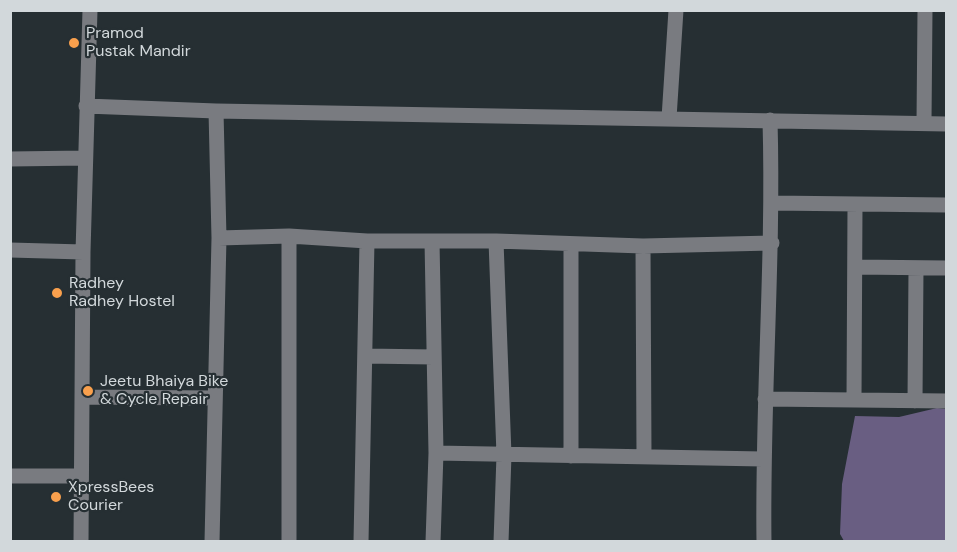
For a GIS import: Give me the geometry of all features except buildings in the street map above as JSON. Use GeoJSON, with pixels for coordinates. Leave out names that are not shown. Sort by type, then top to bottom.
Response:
{"type":"FeatureCollection","features":[{"type":"Feature","properties":{"kind":"street"},"geometry":{"type":"LineString","coordinates":[[81,542],[83,252],[90,10]]}},
{"type":"Feature","properties":{"kind":"street"},"geometry":{"type":"LineString","coordinates":[[669,118],[676,10]]}},
{"type":"Feature","properties":{"kind":"street"},"geometry":{"type":"LineString","coordinates":[[924,122],[925,10]]}},
{"type":"Feature","properties":{"kind":"street"},"geometry":{"type":"LineString","coordinates":[[86,106],[216,111],[946,124]]}},
{"type":"Feature","properties":{"kind":"street"},"geometry":{"type":"LineString","coordinates":[[212,542],[213,398],[219,238],[216,111]]}},
{"type":"Feature","properties":{"kind":"street"},"geometry":{"type":"LineString","coordinates":[[764,542],[763,459],[772,243],[770,120]]}},
{"type":"Feature","properties":{"kind":"street"},"geometry":{"type":"LineString","coordinates":[[10,159],[85,158]]}},
{"type":"Feature","properties":{"kind":"street"},"geometry":{"type":"LineString","coordinates":[[772,203],[855,206],[946,205]]}},
{"type":"Feature","properties":{"kind":"street"},"geometry":{"type":"LineString","coordinates":[[854,399],[855,206]]}},
{"type":"Feature","properties":{"kind":"street"},"geometry":{"type":"LineString","coordinates":[[219,238],[290,236],[367,241],[496,241],[643,246],[772,243]]}},
{"type":"Feature","properties":{"kind":"street"},"geometry":{"type":"LineString","coordinates":[[289,542],[290,236]]}},
{"type":"Feature","properties":{"kind":"street"},"geometry":{"type":"LineString","coordinates":[[361,542],[367,241]]}},
{"type":"Feature","properties":{"kind":"street"},"geometry":{"type":"LineString","coordinates":[[432,241],[436,453],[433,542]]}},
{"type":"Feature","properties":{"kind":"street"},"geometry":{"type":"LineString","coordinates":[[496,241],[504,455],[501,542]]}},
{"type":"Feature","properties":{"kind":"street"},"geometry":{"type":"LineString","coordinates":[[571,245],[571,456]]}},
{"type":"Feature","properties":{"kind":"street"},"geometry":{"type":"LineString","coordinates":[[643,246],[644,455]]}},
{"type":"Feature","properties":{"kind":"street"},"geometry":{"type":"LineString","coordinates":[[10,250],[83,252]]}},
{"type":"Feature","properties":{"kind":"street"},"geometry":{"type":"LineString","coordinates":[[855,267],[946,268]]}},
{"type":"Feature","properties":{"kind":"street"},"geometry":{"type":"LineString","coordinates":[[915,401],[916,269]]}},
{"type":"Feature","properties":{"kind":"street"},"geometry":{"type":"LineString","coordinates":[[365,356],[434,357]]}},
{"type":"Feature","properties":{"kind":"street"},"geometry":{"type":"LineString","coordinates":[[82,397],[213,398]]}},
{"type":"Feature","properties":{"kind":"street"},"geometry":{"type":"LineString","coordinates":[[765,399],[946,401]]}},
{"type":"Feature","properties":{"kind":"street"},"geometry":{"type":"LineString","coordinates":[[436,453],[644,455],[763,459]]}},
{"type":"Feature","properties":{"kind":"street"},"geometry":{"type":"LineString","coordinates":[[10,476],[81,476]]}},
{"type":"Feature","properties":{"kind":"shaded area"},"geometry":{"type":"Polygon","coordinates":[[[937,408],[946,409],[946,541],[844,541],[840,534],[842,484],[855,416],[899,417],[937,408]]]}},
{"type":"Feature","properties":{"kind":"place","name":"Pramod Pustak Mandir"},"geometry":{"type":"Point","coordinates":[74,43]}},
{"type":"Feature","properties":{"kind":"place","name":"Radhey Radhey Hostel"},"geometry":{"type":"Point","coordinates":[57,293]}},
{"type":"Feature","properties":{"kind":"place","name":"Jeetu Bhaiya Bike & Cycle Repair"},"geometry":{"type":"Point","coordinates":[88,391]}},
{"type":"Feature","properties":{"kind":"place","name":"XpressBees Courier"},"geometry":{"type":"Point","coordinates":[56,497]}}]}
